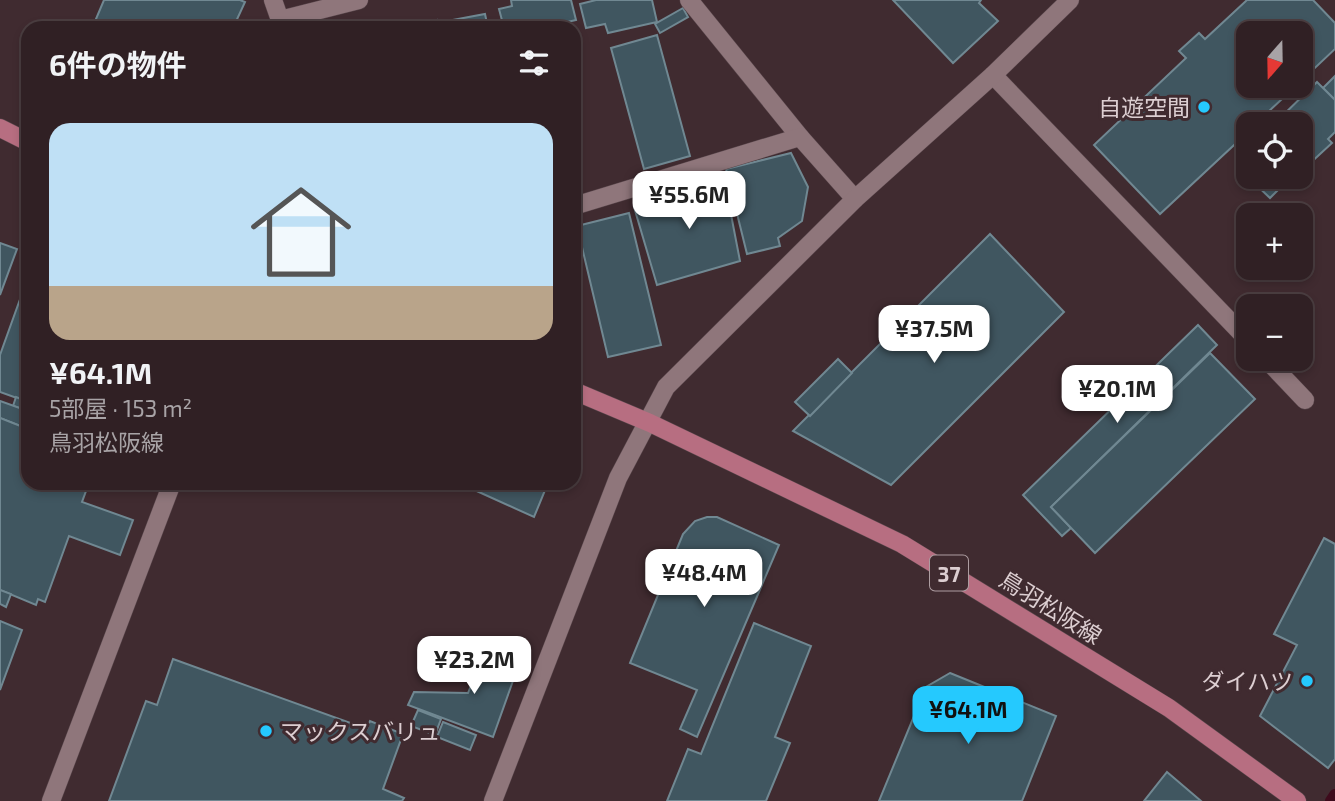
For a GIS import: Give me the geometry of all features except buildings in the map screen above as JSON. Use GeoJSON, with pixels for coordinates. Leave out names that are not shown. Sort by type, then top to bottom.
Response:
{"type":"FeatureCollection","features":[{"type":"Feature","properties":{"kind":"main road"},"geometry":{"type":"LineString","coordinates":[[0,128],[21,138]]}},
{"type":"Feature","properties":{"kind":"main road","name":"鳥羽松阪線"},"geometry":{"type":"LineString","coordinates":[[581,394],[650,423],[902,544],[1169,708],[1297,801]]}},
{"type":"Feature","properties":{"kind":"street"},"geometry":{"type":"LineString","coordinates":[[273,0],[280,21]]}},
{"type":"Feature","properties":{"kind":"street"},"geometry":{"type":"LineString","coordinates":[[291,21],[359,0]]}},
{"type":"Feature","properties":{"kind":"street"},"geometry":{"type":"LineString","coordinates":[[689,0],[800,137],[855,199]]}},
{"type":"Feature","properties":{"kind":"street"},"geometry":{"type":"LineString","coordinates":[[493,801],[618,478],[650,423],[666,387],[855,199],[993,75],[1070,0]]}},
{"type":"Feature","properties":{"kind":"street"},"geometry":{"type":"LineString","coordinates":[[993,75],[1236,328]]}},
{"type":"Feature","properties":{"kind":"street"},"geometry":{"type":"LineString","coordinates":[[581,204],[800,137]]}},
{"type":"Feature","properties":{"kind":"street"},"geometry":{"type":"LineString","coordinates":[[1277,371],[1305,400]]}},
{"type":"Feature","properties":{"kind":"street"},"geometry":{"type":"LineString","coordinates":[[51,801],[169,490]]}},
{"type":"Feature","properties":{"kind":"waterway"},"geometry":{"type":"LineString","coordinates":[[1331,801],[1335,795]]}},
{"type":"Feature","properties":{"kind":"place","name":"自遊空間"},"geometry":{"type":"Point","coordinates":[1204,107]}},
{"type":"Feature","properties":{"kind":"place","name":"ダイハツ"},"geometry":{"type":"Point","coordinates":[1307,681]}},
{"type":"Feature","properties":{"kind":"place","name":"マックスバリュ"},"geometry":{"type":"Point","coordinates":[266,731]}}]}
